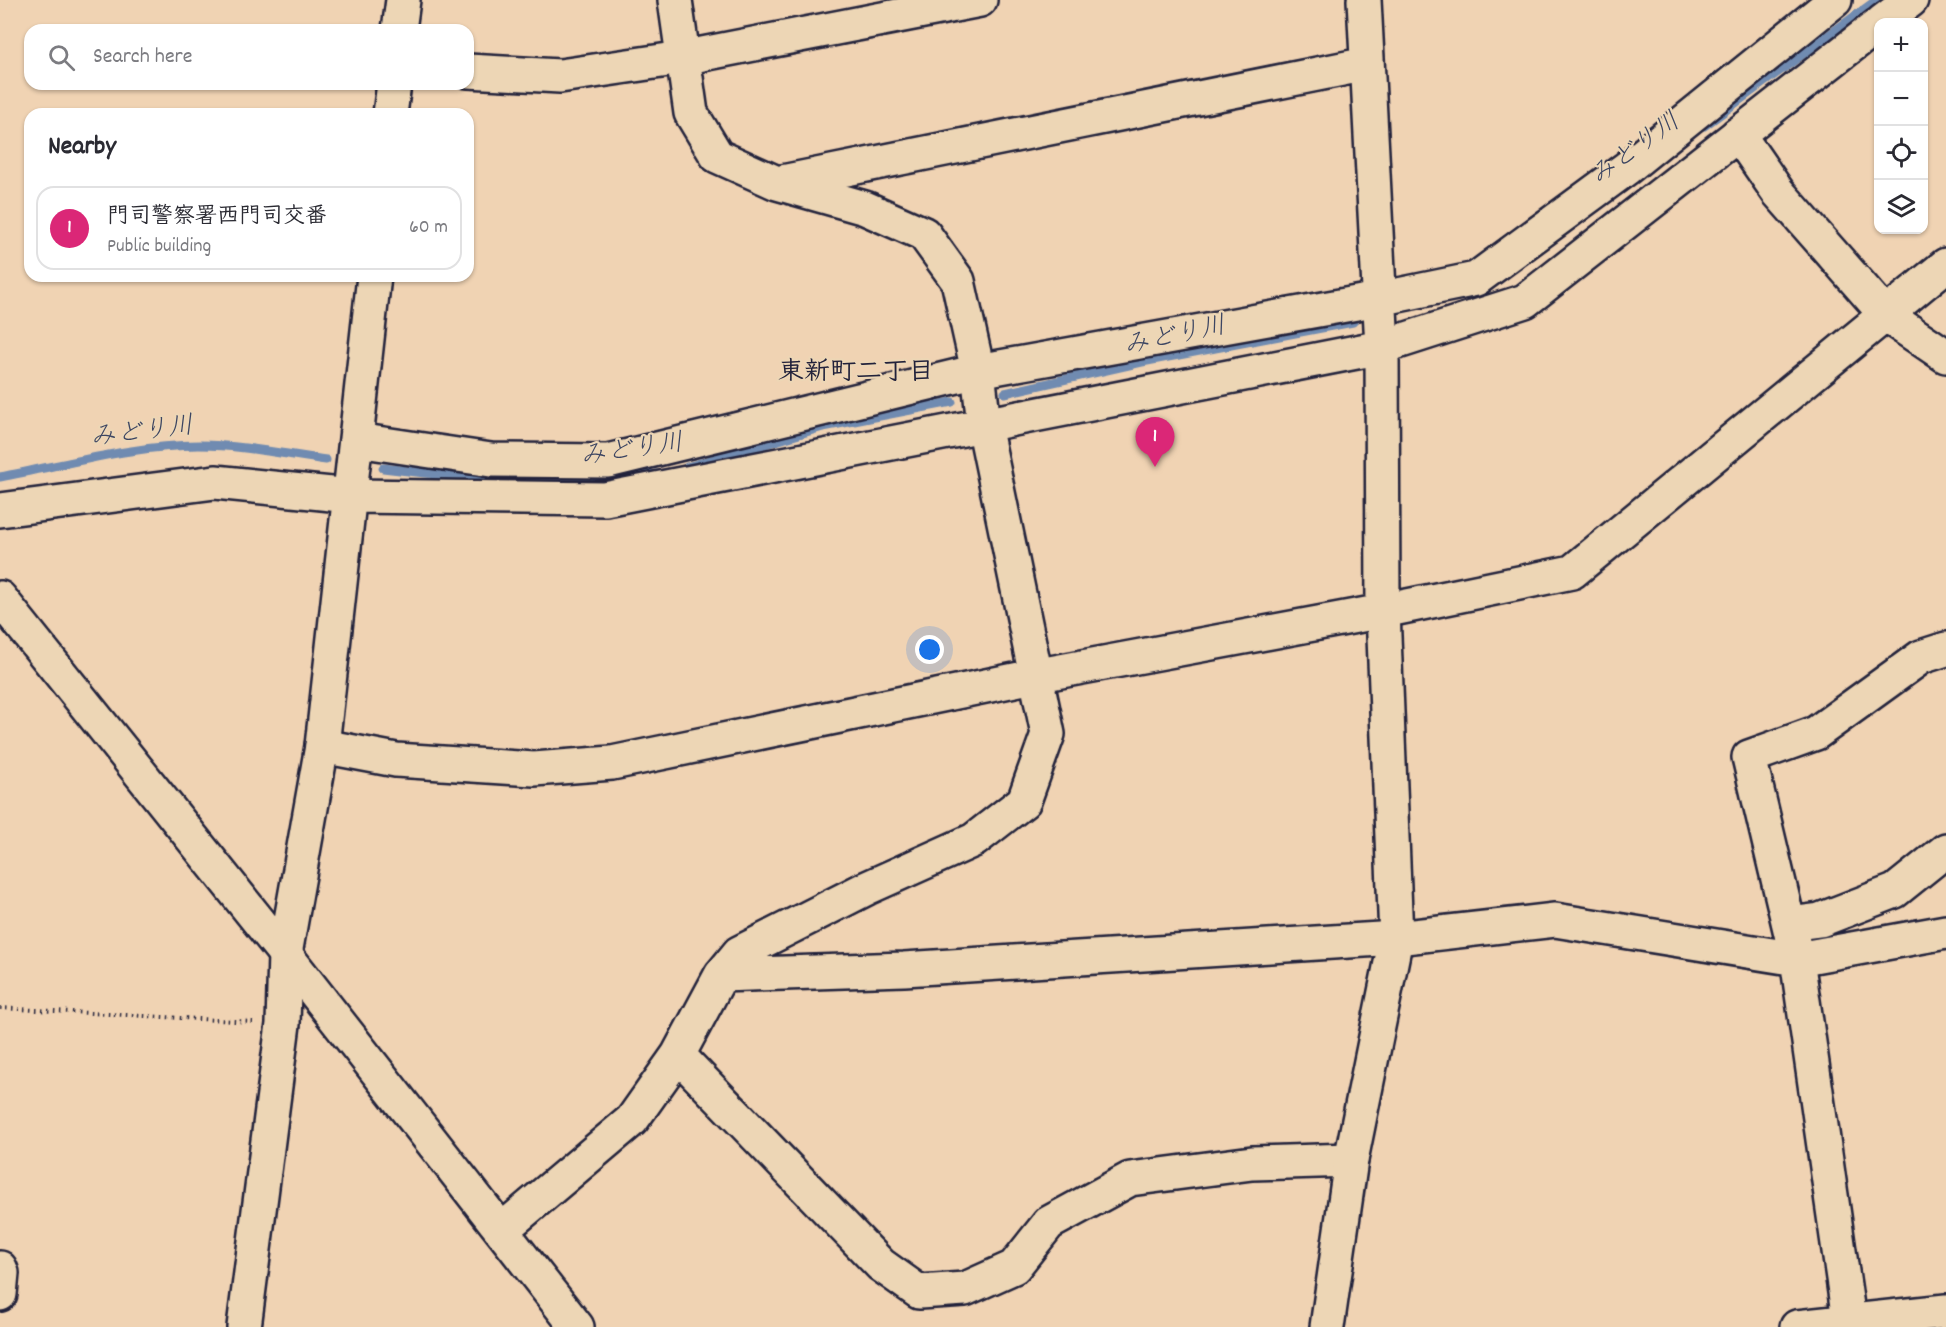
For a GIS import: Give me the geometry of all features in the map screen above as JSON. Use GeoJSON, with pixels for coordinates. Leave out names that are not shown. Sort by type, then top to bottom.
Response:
{"type":"FeatureCollection","features":[{"type":"Feature","properties":{"kind":"street"},"geometry":{"type":"LineString","coordinates":[[400,24],[403,0]]}},
{"type":"Feature","properties":{"kind":"street"},"geometry":{"type":"LineString","coordinates":[[503,1229],[632,1120],[678,1055],[721,975],[739,953],[867,888],[974,840],[1023,801],[1047,734],[984,425],[978,371],[958,281],[924,234],[865,208],[777,183],[717,156],[691,113],[675,0]]}},
{"type":"Feature","properties":{"kind":"street"},"geometry":{"type":"LineString","coordinates":[[474,71],[560,76],[682,58],[980,0]]}},
{"type":"Feature","properties":{"kind":"street"},"geometry":{"type":"LineString","coordinates":[[1327,1327],[1352,1160],[1396,938],[1383,611],[1382,347],[1364,0]]}},
{"type":"Feature","properties":{"kind":"street"},"geometry":{"type":"LineString","coordinates":[[357,440],[491,459],[608,461],[978,371],[1379,299],[1476,279],[1627,168],[1836,0]]}},
{"type":"Feature","properties":{"kind":"street"},"geometry":{"type":"LineString","coordinates":[[1887,18],[1911,0]]}},
{"type":"Feature","properties":{"kind":"street"},"geometry":{"type":"LineString","coordinates":[[0,510],[215,482],[351,496],[606,499],[1382,347],[1526,300],[1874,29]]}},
{"type":"Feature","properties":{"kind":"street"},"geometry":{"type":"LineString","coordinates":[[777,183],[1368,64]]}},
{"type":"Feature","properties":{"kind":"street"},"geometry":{"type":"LineString","coordinates":[[391,108],[393,90]]}},
{"type":"Feature","properties":{"kind":"street"},"geometry":{"type":"LineString","coordinates":[[1738,134],[1778,192],[1887,316],[1946,356]]}},
{"type":"Feature","properties":{"kind":"street"},"geometry":{"type":"LineString","coordinates":[[322,746],[396,760],[534,769],[612,763],[1034,676],[1383,611],[1572,572],[1946,266]]}},
{"type":"Feature","properties":{"kind":"street"},"geometry":{"type":"LineString","coordinates":[[244,1327],[283,1023],[285,954],[322,746],[373,282]]}},
{"type":"Feature","properties":{"kind":"street"},"geometry":{"type":"LineString","coordinates":[[0,598],[503,1229],[577,1327]]}},
{"type":"Feature","properties":{"kind":"street"},"geometry":{"type":"LineString","coordinates":[[1849,1324],[1797,959],[1749,757],[1816,733],[1921,657],[1946,649]]}},
{"type":"Feature","properties":{"kind":"street"},"geometry":{"type":"LineString","coordinates":[[1789,924],[1820,920],[1895,891],[1946,850]]}},
{"type":"Feature","properties":{"kind":"street"},"geometry":{"type":"LineString","coordinates":[[721,975],[904,969],[1396,938],[1555,920],[1797,959],[1946,932]]}},
{"type":"Feature","properties":{"kind":"street"},"geometry":{"type":"LineString","coordinates":[[678,1055],[882,1265],[919,1292],[964,1289],[1014,1267],[1049,1223],[1130,1179],[1252,1162],[1352,1160]]}},
{"type":"Feature","properties":{"kind":"street"},"geometry":{"type":"LineString","coordinates":[[0,1268],[2,1273],[0,1294]]}},
{"type":"Feature","properties":{"kind":"street"},"geometry":{"type":"LineString","coordinates":[[1797,1327],[1849,1324],[1946,1311]]}},
{"type":"Feature","properties":{"kind":"path"},"geometry":{"type":"LineString","coordinates":[[0,1008],[283,1023]]}},
{"type":"Feature","properties":{"kind":"waterway","name":"みどり川"},"geometry":{"type":"LineString","coordinates":[[1704,126],[1877,0]]}},
{"type":"Feature","properties":{"kind":"waterway","name":"みどり川"},"geometry":{"type":"LineString","coordinates":[[1005,393],[1142,362],[1353,322]]}},
{"type":"Feature","properties":{"kind":"waterway","name":"みどり川"},"geometry":{"type":"LineString","coordinates":[[687,467],[823,427],[952,402]]}},
{"type":"Feature","properties":{"kind":"waterway","name":"みどり川"},"geometry":{"type":"LineString","coordinates":[[0,477],[99,456],[174,446],[231,446],[326,460]]}},
{"type":"Feature","properties":{"kind":"waterway","name":"みどり川"},"geometry":{"type":"LineString","coordinates":[[383,468],[551,482],[656,474]]}},
{"type":"Feature","properties":{"kind":"place","name":"門司警察署西門司交番"},"geometry":{"type":"Point","coordinates":[1155,467]}},
{"type":"Feature","properties":{"kind":"district","name":"東新町二丁目"},"geometry":{"type":"Point","coordinates":[856,373]}}]}
